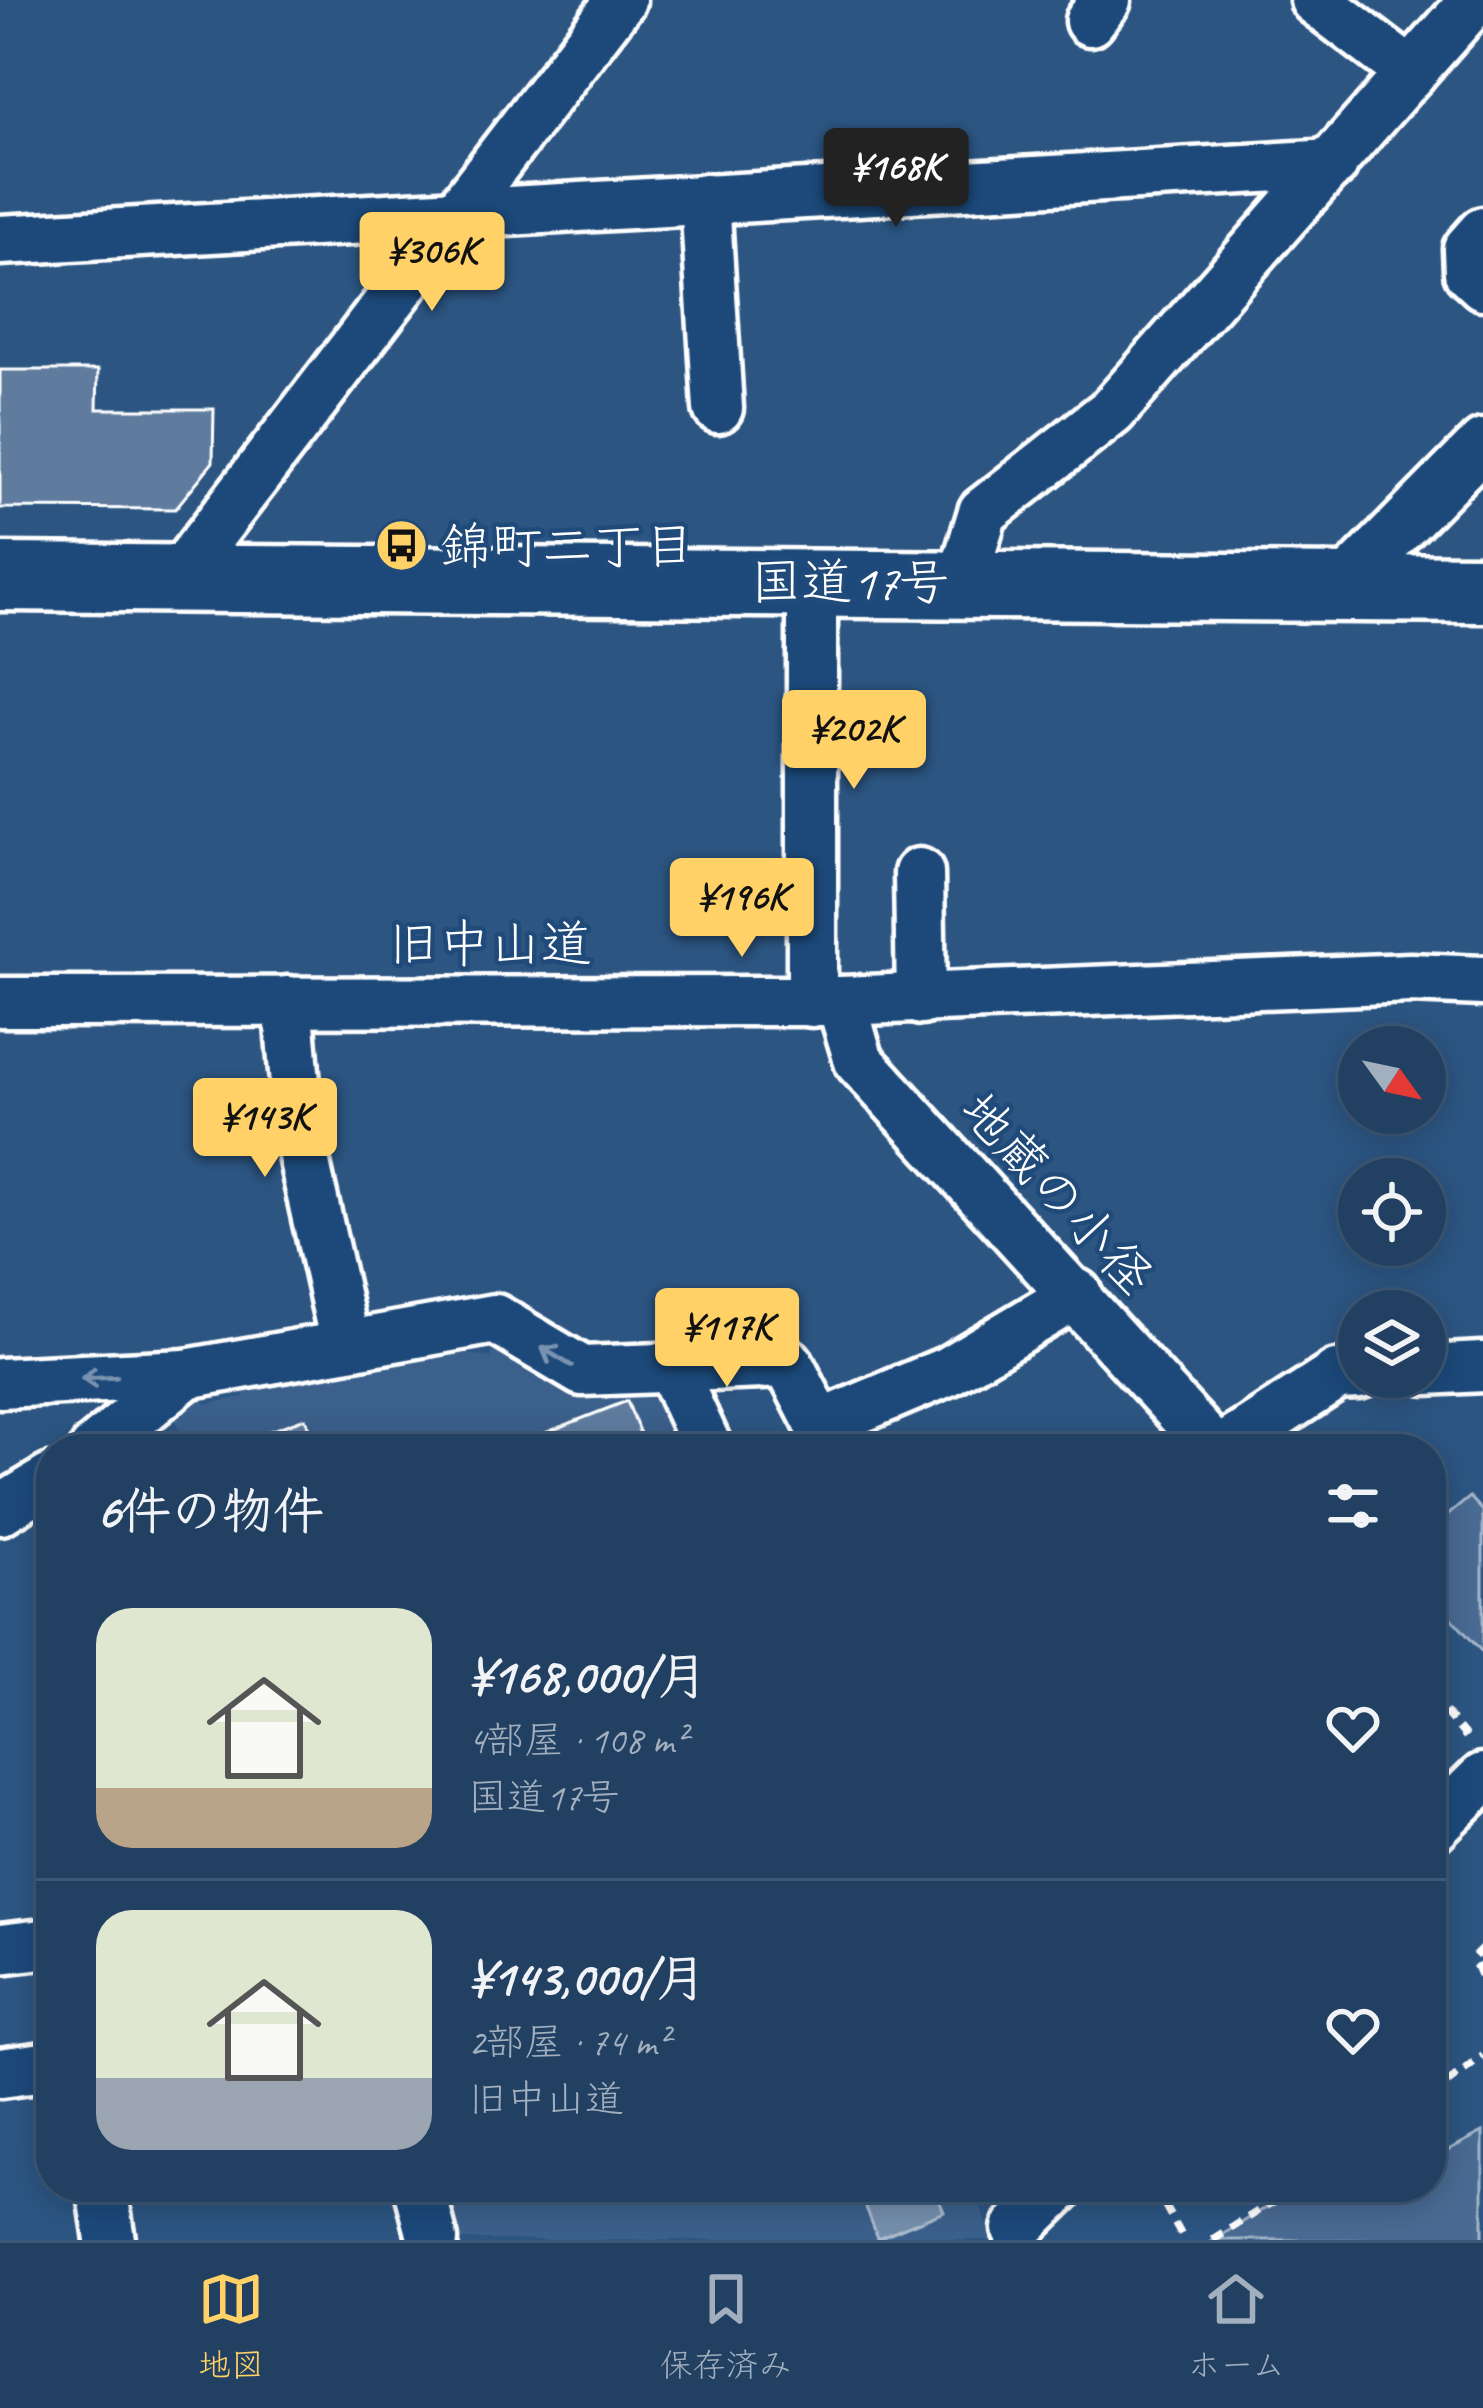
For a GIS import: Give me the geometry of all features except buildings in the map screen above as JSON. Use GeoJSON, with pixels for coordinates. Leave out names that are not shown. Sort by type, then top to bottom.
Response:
{"type":"FeatureCollection","features":[{"type":"Feature","properties":{"kind":"highway","name":"国道17号"},"geometry":{"type":"LineString","coordinates":[[0,577],[962,581],[1483,589]]}},
{"type":"Feature","properties":{"kind":"street"},"geometry":{"type":"LineString","coordinates":[[178,577],[621,0]]}},
{"type":"Feature","properties":{"kind":"street"},"geometry":{"type":"LineString","coordinates":[[1316,0],[1411,73]]}},
{"type":"Feature","properties":{"kind":"street"},"geometry":{"type":"LineString","coordinates":[[962,581],[983,512],[1112,411],[1475,0]]}},
{"type":"Feature","properties":{"kind":"street"},"geometry":{"type":"LineString","coordinates":[[0,240],[1333,164]]}},
{"type":"Feature","properties":{"kind":"street"},"geometry":{"type":"LineString","coordinates":[[705,199],[718,408]]}},
{"type":"Feature","properties":{"kind":"street"},"geometry":{"type":"LineString","coordinates":[[1483,232],[1468,249],[1469,272],[1483,284]]}},
{"type":"Feature","properties":{"kind":"street"},"geometry":{"type":"LineString","coordinates":[[1342,587],[1483,444]]}},
{"type":"Feature","properties":{"kind":"street","name":"地蔵の小径"},"geometry":{"type":"LineString","coordinates":[[812,583],[827,1001],[860,1061],[933,1146],[1204,1434]]}},
{"type":"Feature","properties":{"kind":"street"},"geometry":{"type":"LineString","coordinates":[[919,873],[921,1000]]}},
{"type":"Feature","properties":{"kind":"street","name":"旧中山道"},"geometry":{"type":"LineString","coordinates":[[0,1002],[921,1000],[1410,978],[1483,981]]}},
{"type":"Feature","properties":{"kind":"street"},"geometry":{"type":"LineString","coordinates":[[288,1001],[300,1142],[345,1342]]}},
{"type":"Feature","properties":{"kind":"street"},"geometry":{"type":"LineString","coordinates":[[0,1383],[186,1374],[345,1342],[495,1319],[582,1372],[788,1363],[820,1425],[948,1372],[1077,1294]]}},
{"type":"Feature","properties":{"kind":"street"},"geometry":{"type":"LineString","coordinates":[[670,1366],[701,1434]]}},
{"type":"Feature","properties":{"kind":"street"},"geometry":{"type":"LineString","coordinates":[[1446,1369],[1483,1367]]}},
{"type":"Feature","properties":{"kind":"street"},"geometry":{"type":"LineString","coordinates":[[113,1434],[186,1374]]}},
{"type":"Feature","properties":{"kind":"street"},"geometry":{"type":"LineString","coordinates":[[1242,1434],[1338,1375]]}},
{"type":"Feature","properties":{"kind":"street"},"geometry":{"type":"LineString","coordinates":[[0,1510],[36,1488]]}},
{"type":"Feature","properties":{"kind":"street"},"geometry":{"type":"LineString","coordinates":[[1446,1814],[1483,1778]]}},
{"type":"Feature","properties":{"kind":"street"},"geometry":{"type":"LineString","coordinates":[[0,1949],[36,1945]]}},
{"type":"Feature","properties":{"kind":"street"},"geometry":{"type":"LineString","coordinates":[[0,2073],[36,2068]]}},
{"type":"Feature","properties":{"kind":"street"},"geometry":{"type":"LineString","coordinates":[[104,2202],[110,2240]]}},
{"type":"Feature","properties":{"kind":"street"},"geometry":{"type":"LineString","coordinates":[[423,2202],[433,2240]]}},
{"type":"Feature","properties":{"kind":"street"},"geometry":{"type":"LineString","coordinates":[[1013,2219],[1038,2202]]}},
{"type":"Feature","properties":{"kind":"path"},"geometry":{"type":"LineString","coordinates":[[1446,1713],[1483,1755]]}},
{"type":"Feature","properties":{"kind":"path"},"geometry":{"type":"LineString","coordinates":[[1483,1948],[1473,1958],[1483,1981]]}},
{"type":"Feature","properties":{"kind":"path"},"geometry":{"type":"LineString","coordinates":[[1446,2084],[1483,2056]]}},
{"type":"Feature","properties":{"kind":"path"},"geometry":{"type":"LineString","coordinates":[[1163,2202],[1184,2240]]}},
{"type":"Feature","properties":{"kind":"path"},"geometry":{"type":"LineString","coordinates":[[1213,2240],[1273,2202]]}},
{"type":"Feature","properties":{"kind":"shaded area"},"geometry":{"type":"Polygon","coordinates":[[[495,1344],[640,1388],[670,1404],[683,1434],[181,1434],[170,1408],[198,1393],[206,1404],[243,1397],[246,1381],[448,1351],[491,1358],[495,1344]]]}},
{"type":"Feature","properties":{"kind":"shaded area"},"geometry":{"type":"Polygon","coordinates":[[[1470,1497],[1483,1511],[1483,1653],[1446,1612],[1446,1517],[1470,1497]]]}},
{"type":"Feature","properties":{"kind":"shaded area"},"geometry":{"type":"Polygon","coordinates":[[[1483,2132],[1483,2240],[1214,2240],[1275,2202],[1446,2202],[1446,2147],[1448,2150],[1483,2132]]]}},
{"type":"Feature","properties":{"kind":"shaded area"},"geometry":{"type":"Polygon","coordinates":[[[445,2202],[979,2202],[993,2240],[452,2240],[445,2202]]]}},
{"type":"Feature","properties":{"kind":"shaded area"},"geometry":{"type":"Polygon","coordinates":[[[864,2202],[940,2202],[944,2211],[878,2238],[864,2202]]]}},
{"type":"Feature","properties":{"kind":"place","name":"錦町二丁目"},"geometry":{"type":"Point","coordinates":[401,546]}}]}
